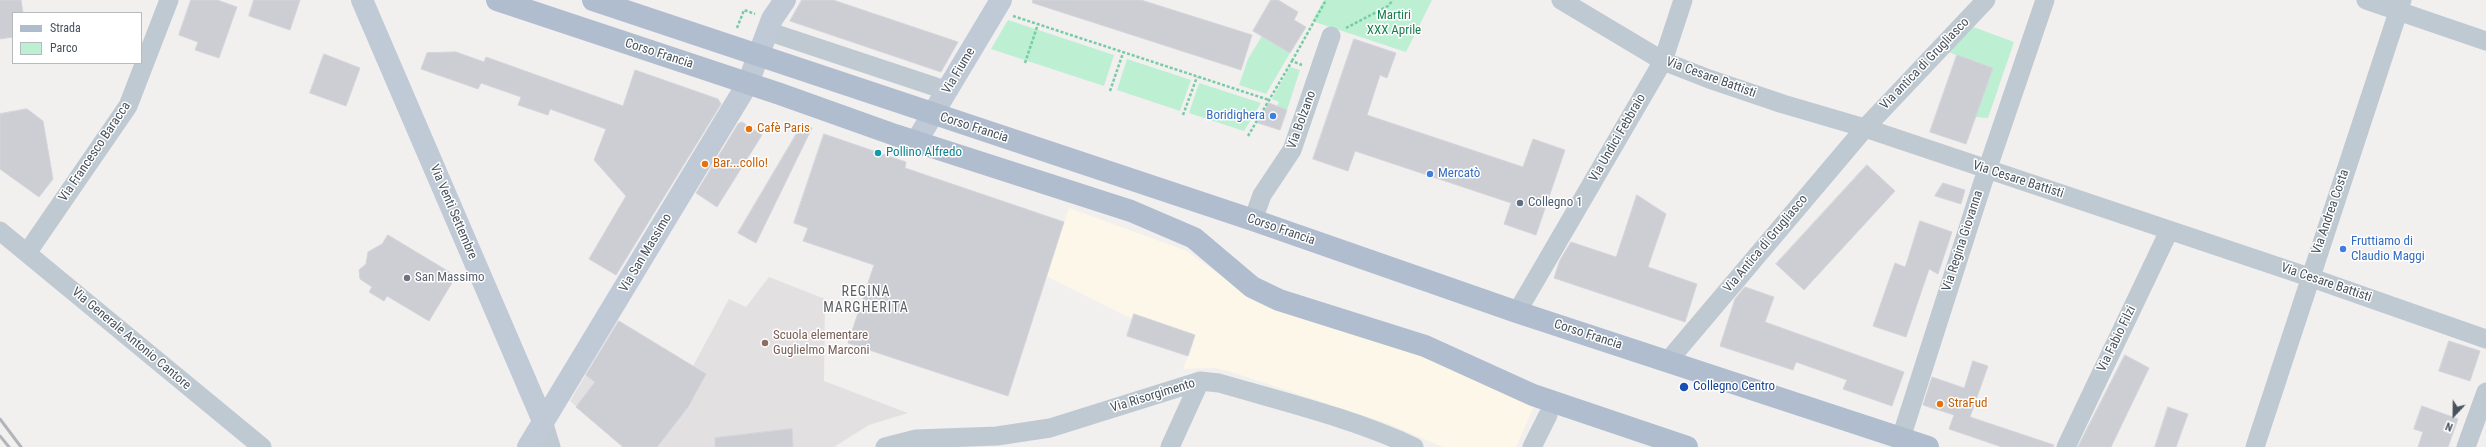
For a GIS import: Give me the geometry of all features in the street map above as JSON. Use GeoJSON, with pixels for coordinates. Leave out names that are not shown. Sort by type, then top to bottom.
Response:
{"type":"FeatureCollection","features":[{"type":"Feature","properties":{"kind":"main road","name":"Corso Francia"},"geometry":{"type":"LineString","coordinates":[[498,0],[916,142],[1130,211],[1194,238],[1252,287],[1280,300],[1425,346],[1533,395],[1679,446]]}},
{"type":"Feature","properties":{"kind":"main road","name":"Corso Francia"},"geometry":{"type":"LineString","coordinates":[[593,0],[627,7],[730,47],[1253,220],[1517,312],[1928,447]]}},
{"type":"Feature","properties":{"kind":"street","name":"Via Francesco Baracca"},"geometry":{"type":"LineString","coordinates":[[27,253],[128,106],[169,0]]}},
{"type":"Feature","properties":{"kind":"street","name":"Via Venti Settembre"},"geometry":{"type":"LineString","coordinates":[[362,0],[543,421],[551,447]]}},
{"type":"Feature","properties":{"kind":"street","name":"Via San Massimo"},"geometry":{"type":"LineString","coordinates":[[528,447],[748,84],[772,19],[785,0]]}},
{"type":"Feature","properties":{"kind":"street","name":"Via Cesare Battisti"},"geometry":{"type":"LineString","coordinates":[[1561,0],[1663,61],[1783,104],[1865,128],[1986,170],[2310,277],[2486,338]]}},
{"type":"Feature","properties":{"kind":"street","name":"Via Undici Febbraio"},"geometry":{"type":"LineString","coordinates":[[1517,312],[1663,61],[1683,0]]}},
{"type":"Feature","properties":{"kind":"street","name":"Via antica di Grugliasco"},"geometry":{"type":"LineString","coordinates":[[1865,128],[1986,0]]}},
{"type":"Feature","properties":{"kind":"street","name":"Via Regina Giovanna"},"geometry":{"type":"LineString","coordinates":[[1900,438],[1986,170],[2045,0]]}},
{"type":"Feature","properties":{"kind":"street"},"geometry":{"type":"LineString","coordinates":[[2366,0],[2401,6],[2486,41]]}},
{"type":"Feature","properties":{"kind":"street","name":"Via Andrea Costa"},"geometry":{"type":"LineString","coordinates":[[2254,447],[2401,6]]}},
{"type":"Feature","properties":{"kind":"street","name":"Via Fiume"},"geometry":{"type":"LineString","coordinates":[[916,142],[1003,7]]}},
{"type":"Feature","properties":{"kind":"street","name":"Corso Francia"},"geometry":{"type":"LineString","coordinates":[[767,31],[948,91]]}},
{"type":"Feature","properties":{"kind":"street","name":"Via Bolzano"},"geometry":{"type":"LineString","coordinates":[[1253,220],[1262,194],[1292,150],[1331,36]]}},
{"type":"Feature","properties":{"kind":"street","name":"Via Antica di Grugliasco"},"geometry":{"type":"LineString","coordinates":[[1668,361],[1865,128]]}},
{"type":"Feature","properties":{"kind":"street","name":"Via Generale Antonio Cantore"},"geometry":{"type":"LineString","coordinates":[[0,231],[262,447]]}},
{"type":"Feature","properties":{"kind":"street","name":"Via Fabio Filzi"},"geometry":{"type":"LineString","coordinates":[[2066,447],[2169,231]]}},
{"type":"Feature","properties":{"kind":"street"},"geometry":{"type":"LineString","coordinates":[[1170,447],[1200,381]]}},
{"type":"Feature","properties":{"kind":"street","name":"Via Risorgimento"},"geometry":{"type":"LineString","coordinates":[[885,447],[916,439],[994,441],[1050,428],[1200,381],[1219,383],[1330,416],[1384,433],[1414,447]]}},
{"type":"Feature","properties":{"kind":"street"},"geometry":{"type":"LineString","coordinates":[[2466,447],[2486,392]]}},
{"type":"Feature","properties":{"kind":"street"},"geometry":{"type":"LineString","coordinates":[[1532,447],[1548,415]]}},
{"type":"Feature","properties":{"kind":"path"},"geometry":{"type":"LineString","coordinates":[[1248,136],[1326,0]]}},
{"type":"Feature","properties":{"kind":"path"},"geometry":{"type":"LineString","coordinates":[[1331,36],[1388,6],[1393,0]]}},
{"type":"Feature","properties":{"kind":"path"},"geometry":{"type":"LineString","coordinates":[[1003,7],[1038,24],[1269,100]]}},
{"type":"Feature","properties":{"kind":"path"},"geometry":{"type":"LineString","coordinates":[[730,47],[744,10],[755,14],[757,12]]}},
{"type":"Feature","properties":{"kind":"path"},"geometry":{"type":"LineString","coordinates":[[1025,63],[1038,24]]}},
{"type":"Feature","properties":{"kind":"path"},"geometry":{"type":"LineString","coordinates":[[1110,91],[1123,52]]}},
{"type":"Feature","properties":{"kind":"path"},"geometry":{"type":"LineString","coordinates":[[1292,61],[1320,70]]}},
{"type":"Feature","properties":{"kind":"path"},"geometry":{"type":"LineString","coordinates":[[1183,115],[1197,76]]}},
{"type":"Feature","properties":{"kind":"shaded area"},"geometry":{"type":"Polygon","coordinates":[[[1069,208],[1187,251],[1249,296],[1407,346],[1535,404],[1516,447],[1443,447],[1389,424],[1228,371],[1214,368],[1183,369],[1195,335],[1134,314],[1132,319],[1046,276],[1069,208]]]}},
{"type":"Feature","properties":{"kind":"shaded area","name":"Scuola elementare Guglielmo Marconi"},"geometry":{"type":"Polygon","coordinates":[[[769,277],[825,299],[824,381],[908,413],[869,425],[834,447],[623,447],[570,401],[618,321],[693,366],[729,299],[746,307],[769,277]]]}},
{"type":"Feature","properties":{"kind":"green space","name":"Martiri XXX Aprile"},"geometry":{"type":"Polygon","coordinates":[[[1324,0],[1432,0],[1406,52],[1312,21],[1324,0]]]}},
{"type":"Feature","properties":{"kind":"green space"},"geometry":{"type":"Polygon","coordinates":[[[1008,20],[1114,55],[1104,86],[991,49],[1008,20]]]}},
{"type":"Feature","properties":{"kind":"green space"},"geometry":{"type":"Polygon","coordinates":[[[1968,25],[2014,42],[1988,118],[1975,117],[1993,68],[1945,51],[1968,25]]]}},
{"type":"Feature","properties":{"kind":"green space"},"geometry":{"type":"Polygon","coordinates":[[[1262,36],[1290,53],[1266,94],[1239,85],[1248,59],[1262,36]]]}},
{"type":"Feature","properties":{"kind":"green space"},"geometry":{"type":"Polygon","coordinates":[[[1127,59],[1191,80],[1180,111],[1117,90],[1127,59]]]}},
{"type":"Feature","properties":{"kind":"green space"},"geometry":{"type":"Polygon","coordinates":[[[1290,67],[1300,70],[1287,110],[1277,106],[1279,102],[1272,99],[1290,67]]]}},
{"type":"Feature","properties":{"kind":"green space"},"geometry":{"type":"Polygon","coordinates":[[[1199,83],[1261,103],[1244,131],[1189,113],[1199,83]]]}},
{"type":"Feature","properties":{"kind":"building"},"geometry":{"type":"Polygon","coordinates":[[[0,0],[21,0],[23,12],[12,12],[12,37],[0,39],[0,0]]]}},
{"type":"Feature","properties":{"kind":"building"},"geometry":{"type":"Polygon","coordinates":[[[191,0],[217,0],[237,7],[219,58],[195,50],[198,42],[179,35],[191,0]]]}},
{"type":"Feature","properties":{"kind":"building"},"geometry":{"type":"Polygon","coordinates":[[[254,0],[300,0],[290,30],[249,16],[254,0]]]}},
{"type":"Feature","properties":{"kind":"building"},"geometry":{"type":"Polygon","coordinates":[[[802,0],[833,0],[958,42],[941,72],[790,21],[802,0]]]}},
{"type":"Feature","properties":{"kind":"building"},"geometry":{"type":"Polygon","coordinates":[[[1033,0],[1141,0],[1252,35],[1241,70],[1033,3],[1033,0]]]}},
{"type":"Feature","properties":{"kind":"building"},"geometry":{"type":"Polygon","coordinates":[[[1271,0],[1278,0],[1298,12],[1294,20],[1306,27],[1290,53],[1253,31],[1271,0]]]}},
{"type":"Feature","properties":{"kind":"building"},"geometry":{"type":"Polygon","coordinates":[[[1354,39],[1396,53],[1387,78],[1380,75],[1367,115],[1523,167],[1533,139],[1565,150],[1536,235],[1504,224],[1511,203],[1355,151],[1348,171],[1313,159],[1354,39]]]}},
{"type":"Feature","properties":{"kind":"building"},"geometry":{"type":"Polygon","coordinates":[[[456,52],[484,62],[486,57],[623,106],[635,70],[718,99],[721,104],[616,275],[589,259],[626,196],[594,160],[606,129],[550,109],[548,115],[518,105],[521,97],[481,83],[478,89],[421,69],[427,53],[456,52]]]}},
{"type":"Feature","properties":{"kind":"building"},"geometry":{"type":"Polygon","coordinates":[[[324,54],[360,68],[346,106],[310,93],[324,54]]]}},
{"type":"Feature","properties":{"kind":"building"},"geometry":{"type":"Polygon","coordinates":[[[1957,55],[1993,68],[1966,144],[1930,132],[1957,55]]]}},
{"type":"Feature","properties":{"kind":"building","name":"Boridighera"},"geometry":{"type":"Polygon","coordinates":[[[1269,103],[1287,110],[1280,130],[1258,123],[1269,103]]]}},
{"type":"Feature","properties":{"kind":"building"},"geometry":{"type":"Polygon","coordinates":[[[27,109],[43,121],[53,179],[39,197],[0,169],[0,114],[27,109]]]}},
{"type":"Feature","properties":{"kind":"building"},"geometry":{"type":"Polygon","coordinates":[[[742,122],[762,135],[717,207],[696,193],[738,124],[742,122]]]}},
{"type":"Feature","properties":{"kind":"building"},"geometry":{"type":"Polygon","coordinates":[[[803,123],[812,128],[756,243],[738,233],[803,123]]]}},
{"type":"Feature","properties":{"kind":"building"},"geometry":{"type":"Polygon","coordinates":[[[824,134],[906,162],[905,168],[1064,222],[1008,396],[848,343],[874,265],[803,241],[808,228],[794,223],[824,134]]]}},
{"type":"Feature","properties":{"kind":"building"},"geometry":{"type":"Polygon","coordinates":[[[1867,165],[1895,191],[1804,290],[1776,264],[1867,165]]]}},
{"type":"Feature","properties":{"kind":"building"},"geometry":{"type":"Polygon","coordinates":[[[1943,183],[1965,190],[1961,204],[1935,196],[1943,183]]]}},
{"type":"Feature","properties":{"kind":"building"},"geometry":{"type":"Polygon","coordinates":[[[1637,195],[1666,214],[1648,267],[1697,284],[1685,322],[1554,278],[1560,260],[1571,242],[1616,257],[1637,195]]]}},
{"type":"Feature","properties":{"kind":"building"},"geometry":{"type":"Polygon","coordinates":[[[1920,221],[1952,232],[1938,274],[1929,269],[1906,337],[1873,326],[1895,263],[1905,267],[1920,221]]]}},
{"type":"Feature","properties":{"kind":"building","name":"San Massimo"},"geometry":{"type":"Polygon","coordinates":[[[388,235],[456,276],[429,321],[387,296],[384,301],[369,292],[372,287],[360,279],[359,270],[366,264],[368,252],[382,244],[388,235]]]}},
{"type":"Feature","properties":{"kind":"building"},"geometry":{"type":"Polygon","coordinates":[[[1745,287],[1774,297],[1765,322],[1904,372],[1892,406],[1843,389],[1847,380],[1796,362],[1793,370],[1720,346],[1735,299],[1745,287]]]}},
{"type":"Feature","properties":{"kind":"building"},"geometry":{"type":"Polygon","coordinates":[[[1134,314],[1195,335],[1188,356],[1127,336],[1134,314]]]}},
{"type":"Feature","properties":{"kind":"building"},"geometry":{"type":"Polygon","coordinates":[[[619,321],[706,374],[688,407],[657,447],[623,447],[576,407],[595,382],[586,375],[619,321]]]}},
{"type":"Feature","properties":{"kind":"building"},"geometry":{"type":"Polygon","coordinates":[[[2449,341],[2480,351],[2470,381],[2439,371],[2449,341]]]}},
{"type":"Feature","properties":{"kind":"building"},"geometry":{"type":"Polygon","coordinates":[[[2125,355],[2149,368],[2111,447],[2078,447],[2125,355]]]}},
{"type":"Feature","properties":{"kind":"building"},"geometry":{"type":"Polygon","coordinates":[[[1973,361],[1988,366],[1970,417],[2054,445],[2053,447],[2002,447],[1949,429],[1954,415],[1923,405],[1932,377],[1964,388],[1973,361]]]}},
{"type":"Feature","properties":{"kind":"building"},"geometry":{"type":"Polygon","coordinates":[[[2422,406],[2458,419],[2448,447],[2418,447],[2423,432],[2414,429],[2422,406]]]}},
{"type":"Feature","properties":{"kind":"building"},"geometry":{"type":"Polygon","coordinates":[[[2168,407],[2188,414],[2176,447],[2155,447],[2168,407]]]}},
{"type":"Feature","properties":{"kind":"building"},"geometry":{"type":"Polygon","coordinates":[[[792,429],[793,447],[715,447],[715,438],[792,429]]]}},
{"type":"Feature","properties":{"kind":"railway"},"geometry":{"type":"LineString","coordinates":[[0,419],[21,447]]}},
{"type":"Feature","properties":{"kind":"railway"},"geometry":{"type":"LineString","coordinates":[[0,436],[9,447]]}},
{"type":"Feature","properties":{"kind":"place","name":"Boridighera"},"geometry":{"type":"Point","coordinates":[1273,116]}},
{"type":"Feature","properties":{"kind":"place","name":"Cafè Paris"},"geometry":{"type":"Point","coordinates":[749,129]}},
{"type":"Feature","properties":{"kind":"place","name":"Pollino Alfredo"},"geometry":{"type":"Point","coordinates":[878,153]}},
{"type":"Feature","properties":{"kind":"place","name":"Bar...collo!"},"geometry":{"type":"Point","coordinates":[705,164]}},
{"type":"Feature","properties":{"kind":"place","name":"Mercatò"},"geometry":{"type":"Point","coordinates":[1430,174]}},
{"type":"Feature","properties":{"kind":"place","name":"Collegno 1"},"geometry":{"type":"Point","coordinates":[1520,203]}},
{"type":"Feature","properties":{"kind":"place","name":"Fruttiamo di Claudio Maggi"},"geometry":{"type":"Point","coordinates":[2343,249]}},
{"type":"Feature","properties":{"kind":"place","name":"San Massimo"},"geometry":{"type":"Point","coordinates":[407,278]}},
{"type":"Feature","properties":{"kind":"place","name":"Scuola elementare Guglielmo Marconi"},"geometry":{"type":"Point","coordinates":[765,343]}},
{"type":"Feature","properties":{"kind":"place","name":"Collegno Centro"},"geometry":{"type":"Point","coordinates":[1684,387]}},
{"type":"Feature","properties":{"kind":"place","name":"StraFud"},"geometry":{"type":"Point","coordinates":[1940,404]}},
{"type":"Feature","properties":{"kind":"district","name":"REGINA MARGHERITA"},"geometry":{"type":"Point","coordinates":[866,300]}}]}
